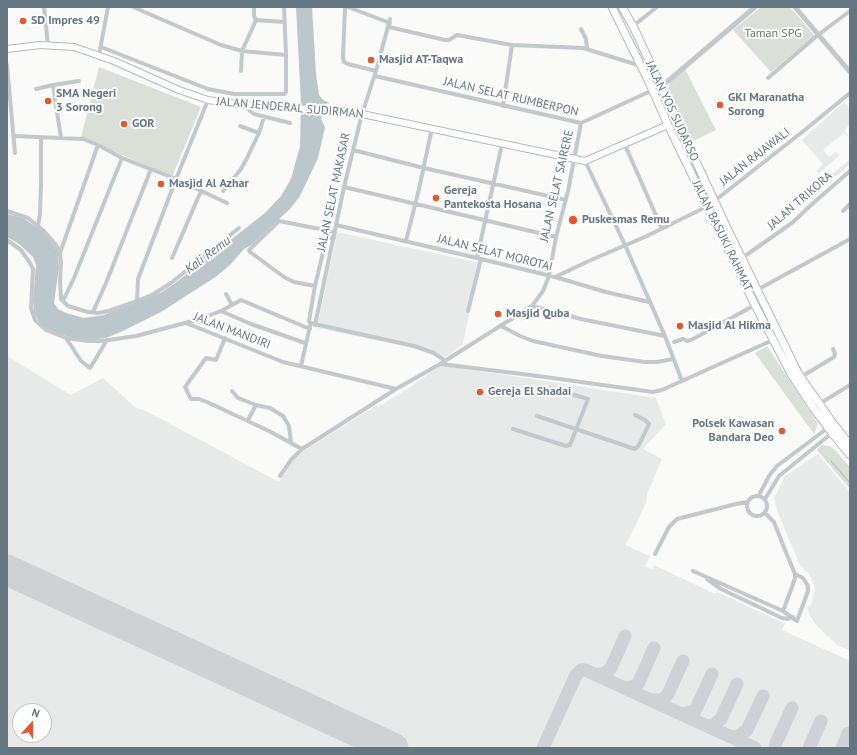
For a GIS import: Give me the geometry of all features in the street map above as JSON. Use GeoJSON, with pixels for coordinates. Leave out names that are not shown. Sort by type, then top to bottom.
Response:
{"type":"FeatureCollection","features":[{"type":"Feature","properties":{"kind":"highway","name":"JALAN BASUKI RAHMAT"},"geometry":{"type":"LineString","coordinates":[[612,7],[642,67],[657,88],[668,125],[755,305],[770,324],[773,340],[791,374],[832,428],[850,455]]}},
{"type":"Feature","properties":{"kind":"highway","name":"JALAN YOS SUDARSO"},"geometry":{"type":"LineString","coordinates":[[622,7],[632,26],[657,88],[715,201],[757,290],[770,324],[832,428],[850,445]]}},
{"type":"Feature","properties":{"kind":"main road","name":"JALAN JENDERAL SUDIRMAN"},"geometry":{"type":"LineString","coordinates":[[7,49],[48,45],[74,47],[99,55],[180,90],[208,100],[233,104],[332,110],[362,114],[575,160],[585,161],[668,125]]}},
{"type":"Feature","properties":{"kind":"street"},"geometry":{"type":"LineString","coordinates":[[44,7],[48,45]]}},
{"type":"Feature","properties":{"kind":"street"},"geometry":{"type":"LineString","coordinates":[[99,55],[108,7]]}},
{"type":"Feature","properties":{"kind":"street"},"geometry":{"type":"LineString","coordinates":[[133,7],[221,45],[242,51],[286,55]]}},
{"type":"Feature","properties":{"kind":"street"},"geometry":{"type":"LineString","coordinates":[[241,72],[242,51],[256,20],[254,16],[254,7]]}},
{"type":"Feature","properties":{"kind":"street"},"geometry":{"type":"LineString","coordinates":[[101,47],[208,89],[234,94],[285,93],[286,55],[284,7]]}},
{"type":"Feature","properties":{"kind":"street"},"geometry":{"type":"LineString","coordinates":[[376,71],[344,62],[346,7],[390,23],[445,40],[449,40],[457,35],[512,45],[588,48],[642,67]]}},
{"type":"Feature","properties":{"kind":"street"},"geometry":{"type":"LineString","coordinates":[[632,26],[657,7]]}},
{"type":"Feature","properties":{"kind":"street"},"geometry":{"type":"LineString","coordinates":[[657,88],[668,81],[755,7]]}},
{"type":"Feature","properties":{"kind":"street"},"geometry":{"type":"LineString","coordinates":[[795,7],[850,72]]}},
{"type":"Feature","properties":{"kind":"street"},"geometry":{"type":"LineString","coordinates":[[768,78],[818,35],[850,11]]}},
{"type":"Feature","properties":{"kind":"street"},"geometry":{"type":"LineString","coordinates":[[256,20],[284,22]]}},
{"type":"Feature","properties":{"kind":"street","name":"JALAN SELAT MAKASAR"},"geometry":{"type":"LineString","coordinates":[[312,326],[334,238],[344,187],[362,114],[375,76],[390,23]]}},
{"type":"Feature","properties":{"kind":"street"},"geometry":{"type":"LineString","coordinates":[[581,29],[586,39],[588,48]]}},
{"type":"Feature","properties":{"kind":"street"},"geometry":{"type":"LineString","coordinates":[[503,106],[512,45]]}},
{"type":"Feature","properties":{"kind":"street"},"geometry":{"type":"LineString","coordinates":[[7,65],[15,153]]}},
{"type":"Feature","properties":{"kind":"street","name":"JALAN SELAT RUMBERPON"},"geometry":{"type":"LineString","coordinates":[[375,76],[582,123],[657,88]]}},
{"type":"Feature","properties":{"kind":"street"},"geometry":{"type":"LineString","coordinates":[[36,89],[80,81]]}},
{"type":"Feature","properties":{"kind":"street"},"geometry":{"type":"LineString","coordinates":[[53,85],[61,138]]}},
{"type":"Feature","properties":{"kind":"street","name":"JALAN RAJAWALI"},"geometry":{"type":"LineString","coordinates":[[555,277],[662,229],[708,206],[806,129],[850,92]]}},
{"type":"Feature","properties":{"kind":"street"},"geometry":{"type":"LineString","coordinates":[[233,104],[234,94]]}},
{"type":"Feature","properties":{"kind":"street"},"geometry":{"type":"LineString","coordinates":[[137,300],[138,279],[208,100]]}},
{"type":"Feature","properties":{"kind":"street"},"geometry":{"type":"LineString","coordinates":[[247,105],[252,113],[290,123]]}},
{"type":"Feature","properties":{"kind":"street"},"geometry":{"type":"LineString","coordinates":[[223,191],[241,169],[259,133],[264,117]]}},
{"type":"Feature","properties":{"kind":"street","name":"JALAN SELAT SAIRERE"},"geometry":{"type":"LineString","coordinates":[[532,306],[543,291],[549,276],[556,237],[566,200],[582,123]]}},
{"type":"Feature","properties":{"kind":"street"},"geometry":{"type":"LineString","coordinates":[[240,126],[259,133]]}},
{"type":"Feature","properties":{"kind":"street"},"geometry":{"type":"LineString","coordinates":[[406,241],[432,128]]}},
{"type":"Feature","properties":{"kind":"street"},"geometry":{"type":"LineString","coordinates":[[14,136],[83,139],[98,144],[122,158],[176,179],[227,203]]}},
{"type":"Feature","properties":{"kind":"street"},"geometry":{"type":"LineString","coordinates":[[38,226],[40,214],[41,138]]}},
{"type":"Feature","properties":{"kind":"street"},"geometry":{"type":"LineString","coordinates":[[60,253],[98,144]]}},
{"type":"Feature","properties":{"kind":"street"},"geometry":{"type":"LineString","coordinates":[[468,311],[502,144]]}},
{"type":"Feature","properties":{"kind":"street"},"geometry":{"type":"LineString","coordinates":[[625,144],[662,229]]}},
{"type":"Feature","properties":{"kind":"street"},"geometry":{"type":"LineString","coordinates":[[353,150],[424,168],[566,200]]}},
{"type":"Feature","properties":{"kind":"street"},"geometry":{"type":"LineString","coordinates":[[63,301],[122,158]]}},
{"type":"Feature","properties":{"kind":"street"},"geometry":{"type":"LineString","coordinates":[[585,161],[625,245],[665,336],[682,381]]}},
{"type":"Feature","properties":{"kind":"street"},"geometry":{"type":"LineString","coordinates":[[93,312],[151,169]]}},
{"type":"Feature","properties":{"kind":"street","name":"JALAN TRIKORA"},"geometry":{"type":"LineString","coordinates":[[742,258],[792,224],[850,171]]}},
{"type":"Feature","properties":{"kind":"street"},"geometry":{"type":"LineString","coordinates":[[344,187],[486,222],[556,237]]}},
{"type":"Feature","properties":{"kind":"street"},"geometry":{"type":"LineString","coordinates":[[172,258],[201,191]]}},
{"type":"Feature","properties":{"kind":"street"},"geometry":{"type":"LineString","coordinates":[[843,211],[850,204]]}},
{"type":"Feature","properties":{"kind":"street"},"geometry":{"type":"LineString","coordinates":[[7,211],[28,218],[56,245],[60,253],[61,263],[61,299],[68,306],[98,313],[152,295],[171,283],[239,228]]}},
{"type":"Feature","properties":{"kind":"street"},"geometry":{"type":"LineString","coordinates":[[315,286],[294,282],[284,277],[249,250],[279,221],[335,232]]}},
{"type":"Feature","properties":{"kind":"street","name":"JALAN SELAT MOROTAI"},"geometry":{"type":"LineString","coordinates":[[336,225],[479,258],[649,302]]}},
{"type":"Feature","properties":{"kind":"street"},"geometry":{"type":"LineString","coordinates":[[301,366],[305,344],[312,326],[310,321],[315,286],[326,240],[329,238],[334,238]]}},
{"type":"Feature","properties":{"kind":"street"},"geometry":{"type":"LineString","coordinates":[[757,290],[850,239]]}},
{"type":"Feature","properties":{"kind":"street","name":"JALAN MANDIRI"},"geometry":{"type":"LineString","coordinates":[[7,240],[21,250],[33,268],[31,308],[34,320],[46,330],[66,338],[88,341],[107,340],[136,336],[186,323],[283,362],[396,389]]}},
{"type":"Feature","properties":{"kind":"street"},"geometry":{"type":"LineString","coordinates":[[226,294],[232,304]]}},
{"type":"Feature","properties":{"kind":"street"},"geometry":{"type":"LineString","coordinates":[[186,323],[221,310],[242,300],[312,326],[414,346],[434,353],[445,360]]}},
{"type":"Feature","properties":{"kind":"street"},"geometry":{"type":"LineString","coordinates":[[674,342],[683,339],[687,341],[691,340],[755,305]]}},
{"type":"Feature","properties":{"kind":"street"},"geometry":{"type":"LineString","coordinates":[[280,476],[291,460],[302,449],[396,389],[440,364],[532,306],[581,319],[665,336]]}},
{"type":"Feature","properties":{"kind":"street"},"geometry":{"type":"LineString","coordinates":[[221,310],[251,324],[305,344]]}},
{"type":"Feature","properties":{"kind":"street"},"geometry":{"type":"LineString","coordinates":[[501,326],[533,341],[602,356],[645,362],[657,362],[673,359]]}},
{"type":"Feature","properties":{"kind":"street"},"geometry":{"type":"LineString","coordinates":[[66,338],[81,361],[90,368],[107,340]]}},
{"type":"Feature","properties":{"kind":"street"},"geometry":{"type":"LineString","coordinates":[[225,338],[216,360],[206,358],[185,388],[191,400],[199,399],[248,420],[302,449]]}},
{"type":"Feature","properties":{"kind":"street"},"geometry":{"type":"LineString","coordinates":[[440,364],[653,392],[662,390],[773,340]]}},
{"type":"Feature","properties":{"kind":"street"},"geometry":{"type":"LineString","coordinates":[[801,377],[832,359],[835,354],[833,349]]}},
{"type":"Feature","properties":{"kind":"street"},"geometry":{"type":"LineString","coordinates":[[819,404],[850,385]]}},
{"type":"Feature","properties":{"kind":"street"},"geometry":{"type":"LineString","coordinates":[[513,429],[567,446],[572,443],[588,399],[551,388]]}},
{"type":"Feature","properties":{"kind":"street"},"geometry":{"type":"LineString","coordinates":[[232,391],[237,397],[256,405],[274,410],[283,416],[289,426],[291,442]]}},
{"type":"Feature","properties":{"kind":"street"},"geometry":{"type":"LineString","coordinates":[[248,420],[256,405]]}},
{"type":"Feature","properties":{"kind":"street"},"geometry":{"type":"LineString","coordinates":[[538,416],[635,449],[639,445],[649,424],[645,420],[635,415]]}},
{"type":"Feature","properties":{"kind":"street"},"geometry":{"type":"LineString","coordinates":[[655,554],[669,527],[677,519],[748,502],[754,496],[759,495],[769,476],[777,466],[832,428]]}},
{"type":"Feature","properties":{"kind":"street"},"geometry":{"type":"LineString","coordinates":[[765,499],[779,476],[832,428]]}},
{"type":"Feature","properties":{"kind":"street"},"geometry":{"type":"LineString","coordinates":[[748,502],[748,511],[752,515],[757,516],[765,513],[768,508],[768,503],[759,495]]}},
{"type":"Feature","properties":{"kind":"street"},"geometry":{"type":"LineString","coordinates":[[765,513],[774,522],[795,574],[783,611]]}},
{"type":"Feature","properties":{"kind":"street"},"geometry":{"type":"LineString","coordinates":[[693,571],[783,611],[797,621],[807,596],[808,586],[803,578],[795,574]]}},
{"type":"Feature","properties":{"kind":"street"},"geometry":{"type":"LineString","coordinates":[[701,575],[721,589],[764,610],[782,618],[788,619],[793,617]]}},
{"type":"Feature","properties":{"kind":"street"},"geometry":{"type":"LineString","coordinates":[[764,610],[767,604]]}},
{"type":"Feature","properties":{"kind":"shaded area"},"geometry":{"type":"Polygon","coordinates":[[[296,7],[312,7],[316,74],[319,95],[323,100],[330,103],[324,104],[323,107],[321,119],[325,127],[318,158],[300,196],[290,209],[251,245],[244,249],[231,264],[217,276],[161,312],[125,330],[106,338],[91,340],[72,338],[54,332],[41,325],[34,313],[33,300],[36,265],[33,257],[19,244],[7,237],[7,214],[23,218],[41,230],[52,243],[58,252],[59,267],[54,303],[58,309],[66,313],[84,318],[104,315],[160,293],[174,284],[265,213],[281,196],[291,179],[300,146],[301,103],[296,7]]]}},
{"type":"Feature","properties":{"kind":"shaded area"},"geometry":{"type":"Polygon","coordinates":[[[844,102],[850,109],[850,125],[844,130],[850,139],[844,133],[823,150],[829,157],[836,152],[840,155],[819,173],[825,180],[850,159],[850,164],[828,184],[816,171],[823,164],[802,140],[844,102]]]}},
{"type":"Feature","properties":{"kind":"shaded area"},"geometry":{"type":"Polygon","coordinates":[[[337,232],[480,263],[463,344],[442,360],[423,350],[317,328],[337,232]]]}},
{"type":"Feature","properties":{"kind":"shaded area"},"geometry":{"type":"Polygon","coordinates":[[[7,356],[71,395],[103,378],[135,407],[148,412],[279,482],[297,455],[377,405],[378,407],[412,386],[441,365],[656,398],[666,424],[643,449],[662,459],[647,494],[646,503],[625,545],[650,556],[645,566],[652,569],[654,565],[715,594],[717,592],[785,623],[782,630],[850,661],[850,748],[7,748],[7,356]]]}},
{"type":"Feature","properties":{"kind":"shaded area"},"geometry":{"type":"Polygon","coordinates":[[[818,454],[850,492],[850,650],[838,646],[817,626],[810,616],[807,608],[811,604],[815,592],[814,585],[809,574],[800,565],[778,513],[774,498],[785,476],[818,454]]]}},
{"type":"Feature","properties":{"kind":"green space","name":"Taman SPG"},"geometry":{"type":"Polygon","coordinates":[[[761,7],[790,7],[815,36],[771,72],[733,30],[761,7]]]}},
{"type":"Feature","properties":{"kind":"green space"},"geometry":{"type":"Polygon","coordinates":[[[99,67],[201,107],[172,177],[81,137],[99,67]]]}},
{"type":"Feature","properties":{"kind":"green space"},"geometry":{"type":"Polygon","coordinates":[[[685,69],[716,130],[689,143],[666,94],[671,80],[685,69]]]}},
{"type":"Feature","properties":{"kind":"green space"},"geometry":{"type":"Polygon","coordinates":[[[767,346],[818,424],[814,434],[755,353],[767,346]]]}},
{"type":"Feature","properties":{"kind":"green space"},"geometry":{"type":"Polygon","coordinates":[[[821,445],[829,446],[835,450],[850,467],[850,489],[817,450],[821,445]]]}},
{"type":"Feature","properties":{"kind":"waterway"},"geometry":{"type":"LineString","coordinates":[[831,461],[850,483]]}},
{"type":"Feature","properties":{"kind":"taxiway"},"geometry":{"type":"LineString","coordinates":[[594,674],[604,674],[611,668],[625,636]]}},
{"type":"Feature","properties":{"kind":"taxiway"},"geometry":{"type":"LineString","coordinates":[[622,687],[630,688],[638,684],[654,648]]}},
{"type":"Feature","properties":{"kind":"taxiway"},"geometry":{"type":"LineString","coordinates":[[651,700],[662,700],[668,694],[683,661]]}},
{"type":"Feature","properties":{"kind":"taxiway"},"geometry":{"type":"LineString","coordinates":[[543,748],[576,675],[581,670],[594,674],[755,748]]}},
{"type":"Feature","properties":{"kind":"taxiway"},"geometry":{"type":"LineString","coordinates":[[681,714],[695,711],[712,674]]}},
{"type":"Feature","properties":{"kind":"taxiway"},"geometry":{"type":"LineString","coordinates":[[707,726],[715,724],[721,719],[737,684]]}},
{"type":"Feature","properties":{"kind":"taxiway"},"geometry":{"type":"LineString","coordinates":[[733,737],[739,736],[747,730],[763,696]]}},
{"type":"Feature","properties":{"kind":"taxiway"},"geometry":{"type":"LineString","coordinates":[[775,748],[792,708]]}},
{"type":"Feature","properties":{"kind":"taxiway"},"geometry":{"type":"LineString","coordinates":[[809,748],[821,721]]}},
{"type":"Feature","properties":{"kind":"taxiway"},"geometry":{"type":"LineString","coordinates":[[842,748],[848,733]]}},
{"type":"Feature","properties":{"kind":"runway"},"geometry":{"type":"LineString","coordinates":[[7,570],[393,748]]}},
{"type":"Feature","properties":{"kind":"place","name":"SD Impres 49"},"geometry":{"type":"Point","coordinates":[23,21]}},
{"type":"Feature","properties":{"kind":"place","name":"Masjid AT-Taqwa"},"geometry":{"type":"Point","coordinates":[371,60]}},
{"type":"Feature","properties":{"kind":"place","name":"SMA Negeri 3 Sorong"},"geometry":{"type":"Point","coordinates":[48,101]}},
{"type":"Feature","properties":{"kind":"place","name":"GKI Maranatha Sorong"},"geometry":{"type":"Point","coordinates":[720,105]}},
{"type":"Feature","properties":{"kind":"place","name":"GOR"},"geometry":{"type":"Point","coordinates":[124,124]}},
{"type":"Feature","properties":{"kind":"place","name":"Masjid Al Azhar"},"geometry":{"type":"Point","coordinates":[161,184]}},
{"type":"Feature","properties":{"kind":"place","name":"Gereja Pantekosta Hosana"},"geometry":{"type":"Point","coordinates":[436,198]}},
{"type":"Feature","properties":{"kind":"place","name":"Puskesmas Remu"},"geometry":{"type":"Point","coordinates":[573,220]}},
{"type":"Feature","properties":{"kind":"place","name":"Masjid Quba"},"geometry":{"type":"Point","coordinates":[498,314]}},
{"type":"Feature","properties":{"kind":"place","name":"Masjid Al Hikma"},"geometry":{"type":"Point","coordinates":[680,326]}},
{"type":"Feature","properties":{"kind":"place","name":"Gereja El Shadai"},"geometry":{"type":"Point","coordinates":[480,392]}},
{"type":"Feature","properties":{"kind":"place","name":"Polsek Kawasan Bandara Deo"},"geometry":{"type":"Point","coordinates":[782,431]}},
{"type":"Feature","properties":{"kind":"water label","name":"Kali Remu"},"geometry":{"type":"Point","coordinates":[208,255]}}]}
